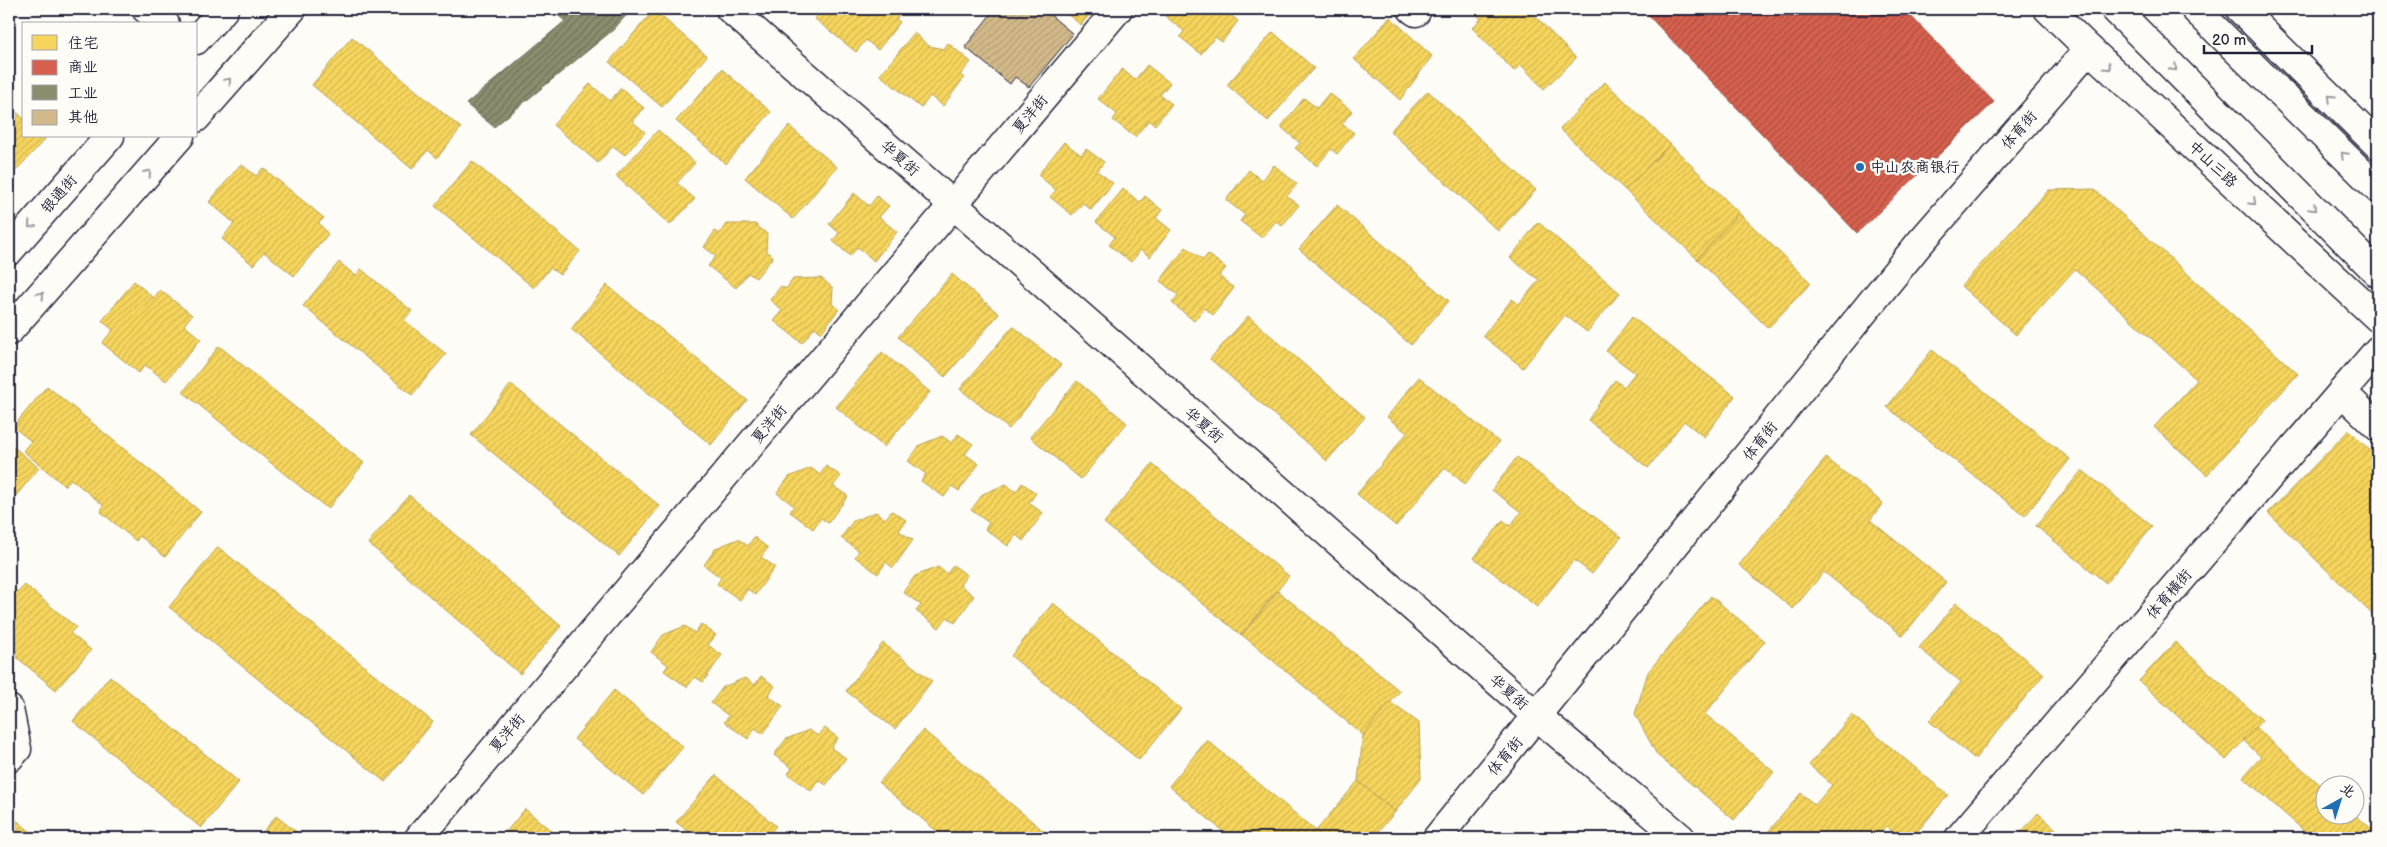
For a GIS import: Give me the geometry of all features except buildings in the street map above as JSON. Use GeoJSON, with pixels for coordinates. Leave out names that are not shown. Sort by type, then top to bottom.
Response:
{"type":"FeatureCollection","features":[{"type":"Feature","properties":{"kind":"street"},"geometry":{"type":"LineString","coordinates":[[146,9],[162,22]]}},
{"type":"Feature","properties":{"kind":"street"},"geometry":{"type":"LineString","coordinates":[[198,38],[224,9]]}},
{"type":"Feature","properties":{"kind":"street"},"geometry":{"type":"LineString","coordinates":[[198,116],[292,9]]}},
{"type":"Feature","properties":{"kind":"street","name":"华夏街"},"geometry":{"type":"LineString","coordinates":[[730,9],[1537,716],[1681,838]]}},
{"type":"Feature","properties":{"kind":"street","name":"夏洋街"},"geometry":{"type":"LineString","coordinates":[[418,838],[1118,9]]}},
{"type":"Feature","properties":{"kind":"street","name":"中山三路"},"geometry":{"type":"LineString","coordinates":[[2048,9],[2378,318]]}},
{"type":"Feature","properties":{"kind":"street"},"geometry":{"type":"LineString","coordinates":[[2114,9],[2378,273]]}},
{"type":"Feature","properties":{"kind":"street"},"geometry":{"type":"LineString","coordinates":[[2195,9],[2378,189]]}},
{"type":"Feature","properties":{"kind":"street"},"geometry":{"type":"LineString","coordinates":[[2240,9],[2378,145]]}},
{"type":"Feature","properties":{"kind":"street","name":"体育街"},"geometry":{"type":"LineString","coordinates":[[1437,838],[1918,245],[2089,49]]}},
{"type":"Feature","properties":{"kind":"street","name":"银通街"},"geometry":{"type":"LineString","coordinates":[[9,251],[108,138]]}},
{"type":"Feature","properties":{"kind":"street"},"geometry":{"type":"LineString","coordinates":[[9,331],[178,138]]}},
{"type":"Feature","properties":{"kind":"street","name":"体育横街"},"geometry":{"type":"LineString","coordinates":[[1959,838],[2378,350]]}},
{"type":"Feature","properties":{"kind":"street"},"geometry":{"type":"LineString","coordinates":[[2342,392],[2378,427]]}},
{"type":"Feature","properties":{"kind":"street"},"geometry":{"type":"LineString","coordinates":[[9,709],[17,748],[9,758]]}},
{"type":"Feature","properties":{"kind":"place","name":"中山农商银行"},"geometry":{"type":"Point","coordinates":[1860,167]}}]}
